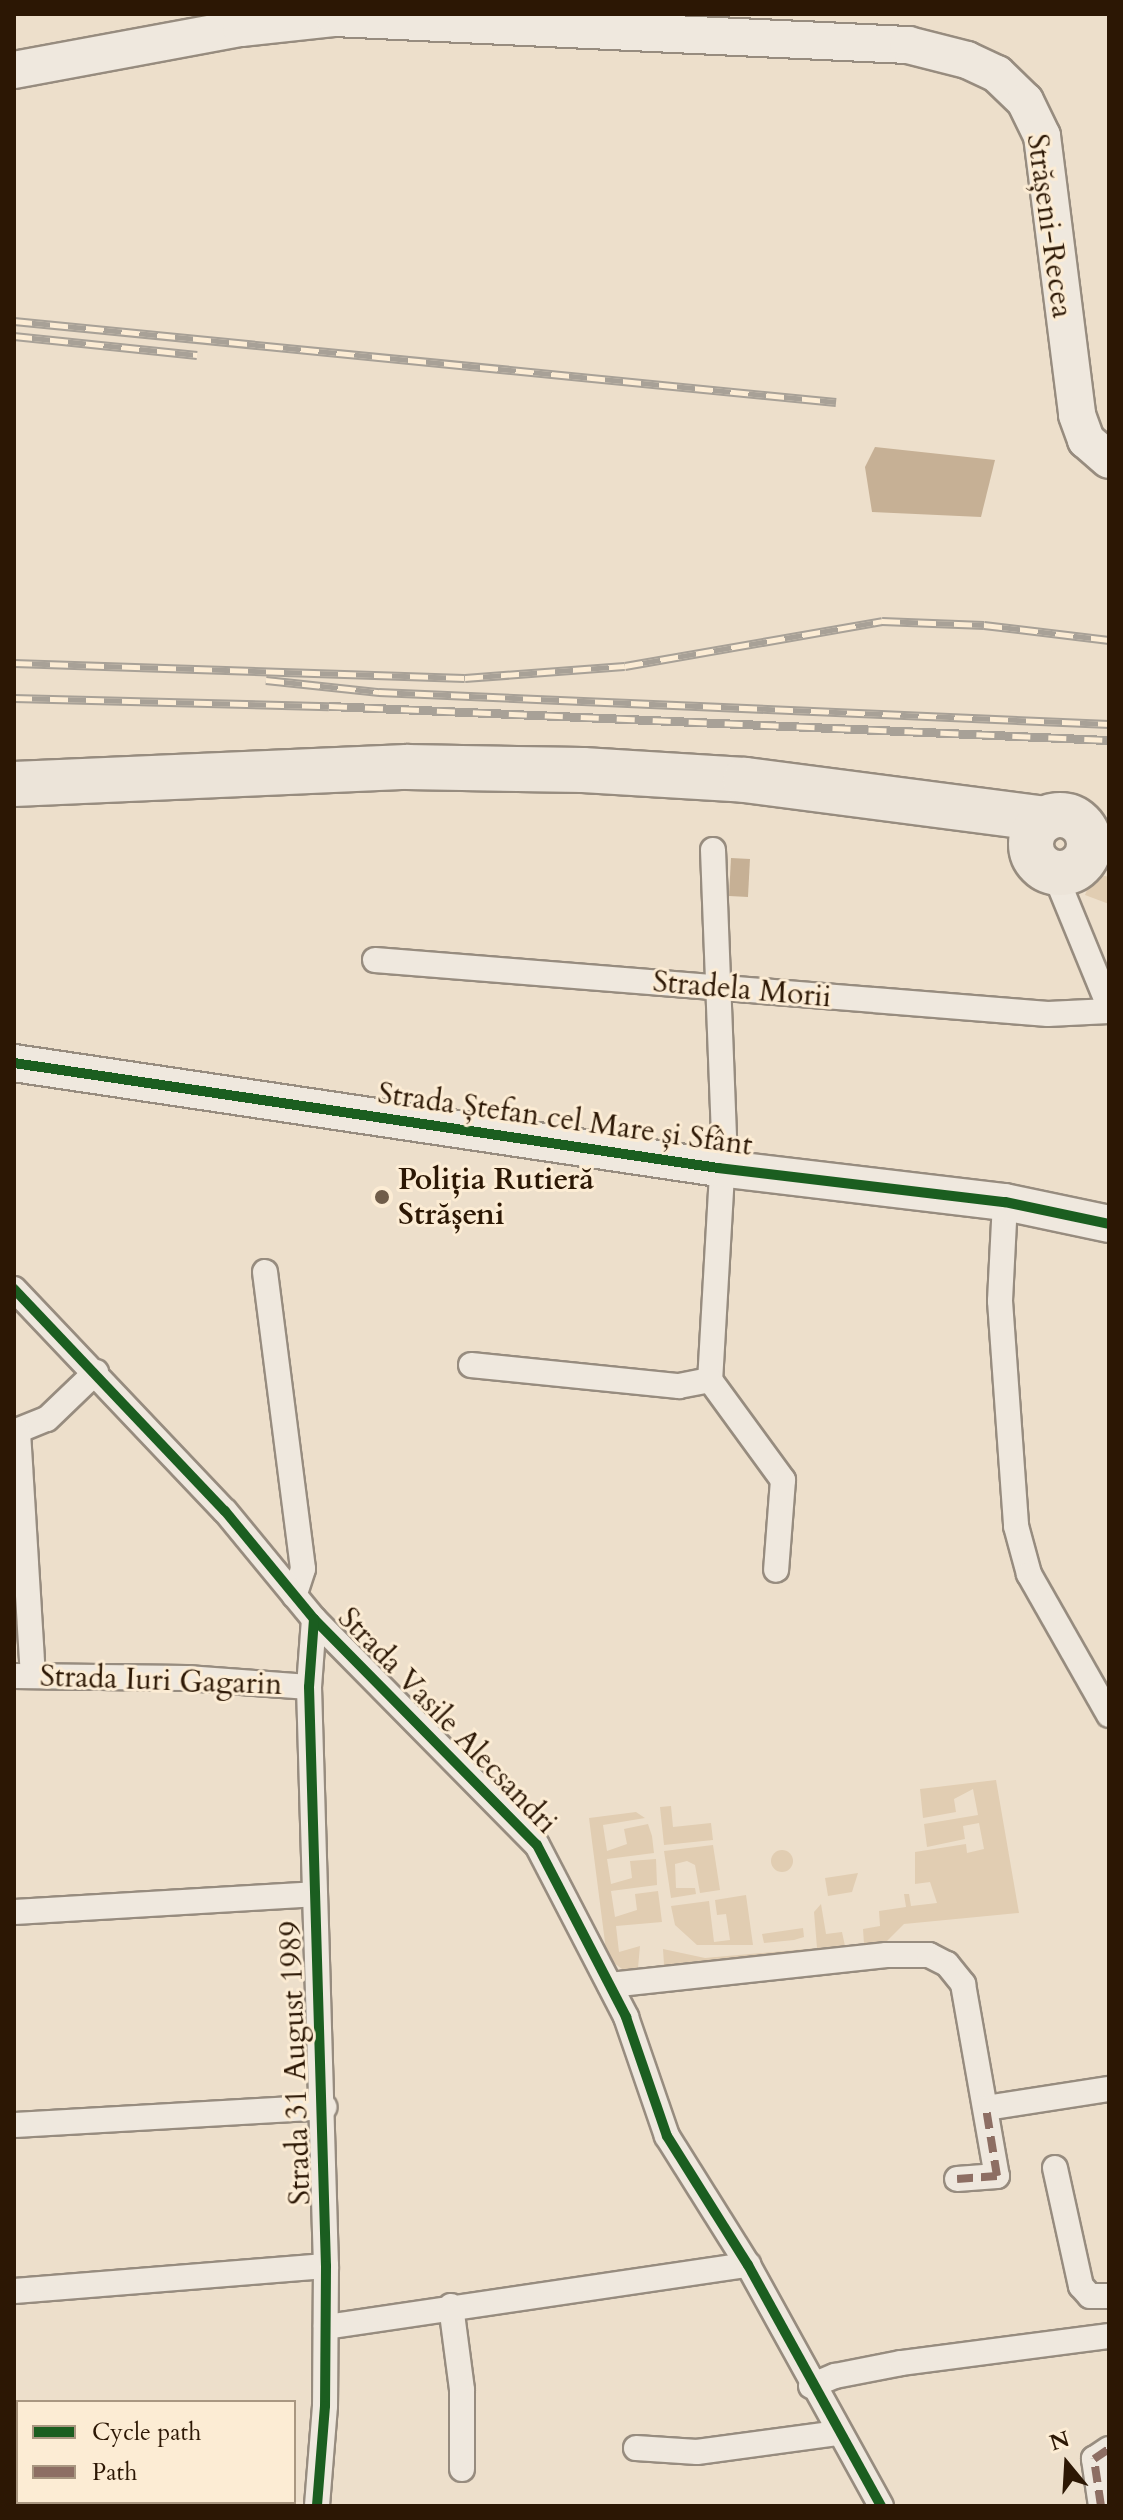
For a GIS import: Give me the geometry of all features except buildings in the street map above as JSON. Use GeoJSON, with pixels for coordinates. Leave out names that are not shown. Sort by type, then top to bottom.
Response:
{"type":"FeatureCollection","features":[{"type":"Feature","properties":{"kind":"highway"},"geometry":{"type":"LineString","coordinates":[[14,784],[407,767],[583,770],[745,780],[970,809],[1074,846]]}},
{"type":"Feature","properties":{"kind":"highway"},"geometry":{"type":"LineString","coordinates":[[14,808],[427,792],[597,796],[760,807],[1074,846]]}},
{"type":"Feature","properties":{"kind":"main road","name":"Strășeni-Recea"},"geometry":{"type":"LineString","coordinates":[[14,70],[241,28],[335,18],[908,45],[967,60],[997,74],[1025,101],[1042,136],[1077,415],[1086,440],[1109,460]]}},
{"type":"Feature","properties":{"kind":"main road","name":"Strada Ștefan cel Mare și Sfânt"},"geometry":{"type":"LineString","coordinates":[[14,1063],[718,1168],[1005,1202],[1109,1224]]}},
{"type":"Feature","properties":{"kind":"street","name":"Stradela Morii"},"geometry":{"type":"LineString","coordinates":[[375,960],[1048,1014],[1109,1009],[1074,846]]}},
{"type":"Feature","properties":{"kind":"street"},"geometry":{"type":"LineString","coordinates":[[713,850],[715,989],[724,1139],[718,1168],[710,1380],[783,1480],[776,1570]]}},
{"type":"Feature","properties":{"kind":"street"},"geometry":{"type":"LineString","coordinates":[[1005,1202],[1000,1301],[1016,1526],[1029,1574],[1109,1715]]}},
{"type":"Feature","properties":{"kind":"street"},"geometry":{"type":"LineString","coordinates":[[265,1272],[303,1569],[294,1596]]}},
{"type":"Feature","properties":{"kind":"street","name":"Strada Vasile Alecsandri"},"geometry":{"type":"LineString","coordinates":[[14,1289],[225,1511],[314,1619],[525,1829],[563,1887],[610,1985],[667,2136],[748,2265],[811,2386],[881,2506]]}},
{"type":"Feature","properties":{"kind":"street"},"geometry":{"type":"LineString","coordinates":[[471,1365],[679,1386],[710,1380]]}},
{"type":"Feature","properties":{"kind":"street"},"geometry":{"type":"LineString","coordinates":[[23,1676],[16,1432],[47,1419],[96,1372]]}},
{"type":"Feature","properties":{"kind":"street","name":"Strada 31 August 1989"},"geometry":{"type":"LineString","coordinates":[[314,1619],[309,1687],[324,2107],[326,2266],[317,2506]]}},
{"type":"Feature","properties":{"kind":"street","name":"Strada Iuri Gagarin"},"geometry":{"type":"LineString","coordinates":[[23,1676],[309,1687]]}},
{"type":"Feature","properties":{"kind":"street"},"geometry":{"type":"LineString","coordinates":[[14,1912],[314,1894]]}},
{"type":"Feature","properties":{"kind":"street"},"geometry":{"type":"LineString","coordinates":[[610,1985],[771,1965],[886,1955],[929,1955],[947,1964],[963,1984],[997,2176],[957,2179]]}},
{"type":"Feature","properties":{"kind":"street"},"geometry":{"type":"LineString","coordinates":[[986,2108],[1109,2089]]}},
{"type":"Feature","properties":{"kind":"street"},"geometry":{"type":"LineString","coordinates":[[14,2125],[324,2107]]}},
{"type":"Feature","properties":{"kind":"street"},"geometry":{"type":"LineString","coordinates":[[1055,2168],[1081,2286],[1090,2296],[1109,2296]]}},
{"type":"Feature","properties":{"kind":"street"},"geometry":{"type":"LineString","coordinates":[[326,2327],[451,2306],[748,2265]]}},
{"type":"Feature","properties":{"kind":"street"},"geometry":{"type":"LineString","coordinates":[[14,2291],[326,2266]]}},
{"type":"Feature","properties":{"kind":"street"},"geometry":{"type":"LineString","coordinates":[[451,2306],[462,2390],[462,2469]]}},
{"type":"Feature","properties":{"kind":"street"},"geometry":{"type":"LineString","coordinates":[[811,2386],[835,2376],[901,2363],[1109,2336]]}},
{"type":"Feature","properties":{"kind":"street"},"geometry":{"type":"LineString","coordinates":[[636,2448],[697,2452],[837,2433]]}},
{"type":"Feature","properties":{"kind":"street"},"geometry":{"type":"LineString","coordinates":[[1101,2506],[1094,2459],[1109,2449]]}},
{"type":"Feature","properties":{"kind":"shaded area"},"geometry":{"type":"Polygon","coordinates":[[[875,447],[995,460],[981,517],[872,512],[865,467],[875,447]]]}},
{"type":"Feature","properties":{"kind":"shaded area"},"geometry":{"type":"Polygon","coordinates":[[[731,858],[750,859],[748,897],[729,896],[731,858]]]}},
{"type":"Feature","properties":{"kind":"shaded area"},"geometry":{"type":"Polygon","coordinates":[[[1101,875],[1109,877],[1109,904],[1085,895],[1091,880],[1101,875]]]}},
{"type":"Feature","properties":{"kind":"shaded area"},"geometry":{"type":"Polygon","coordinates":[[[996,1780],[1019,1913],[904,1924],[878,1950],[629,1974],[607,1958],[589,1818],[636,1812],[645,1818],[603,1825],[607,1851],[627,1844],[624,1829],[648,1824],[652,1836],[654,1853],[607,1859],[611,1884],[632,1878],[630,1861],[656,1859],[657,1885],[611,1891],[615,1917],[637,1910],[635,1894],[658,1891],[662,1922],[616,1926],[619,1952],[640,1946],[638,1968],[664,1965],[663,1949],[705,1958],[817,1948],[814,1912],[821,1904],[826,1934],[842,1932],[845,1946],[864,1944],[863,1929],[880,1926],[879,1911],[906,1907],[904,1894],[909,1894],[911,1906],[937,1903],[930,1882],[915,1884],[915,1852],[966,1844],[967,1853],[984,1849],[979,1823],[963,1826],[965,1839],[927,1847],[924,1824],[978,1815],[973,1789],[954,1799],[956,1812],[923,1818],[920,1789],[996,1780]]]}},
{"type":"Feature","properties":{"kind":"shaded area"},"geometry":{"type":"Polygon","coordinates":[[[671,1806],[673,1827],[711,1823],[713,1840],[664,1845],[660,1807],[671,1806]]]}},
{"type":"Feature","properties":{"kind":"shaded area"},"geometry":{"type":"Polygon","coordinates":[[[713,1845],[720,1890],[700,1893],[695,1865],[687,1861],[675,1864],[676,1888],[695,1888],[696,1894],[671,1898],[664,1851],[713,1845]]]}},
{"type":"Feature","properties":{"kind":"shaded area"},"geometry":{"type":"Polygon","coordinates":[[[782,1850],[790,1853],[793,1861],[790,1869],[782,1872],[774,1869],[771,1861],[774,1853],[782,1850]]]}},
{"type":"Feature","properties":{"kind":"shaded area"},"geometry":{"type":"Polygon","coordinates":[[[858,1873],[852,1892],[828,1896],[825,1878],[858,1873]]]}},
{"type":"Feature","properties":{"kind":"shaded area"},"geometry":{"type":"Polygon","coordinates":[[[746,1895],[753,1945],[697,1945],[675,1925],[671,1906],[709,1901],[714,1942],[730,1940],[726,1914],[717,1915],[715,1900],[746,1895]]]}},
{"type":"Feature","properties":{"kind":"shaded area"},"geometry":{"type":"Polygon","coordinates":[[[803,1928],[804,1937],[764,1943],[762,1934],[803,1928]]]}},
{"type":"Feature","properties":{"kind":"railway"},"geometry":{"type":"LineString","coordinates":[[14,321],[836,402]]}},
{"type":"Feature","properties":{"kind":"railway"},"geometry":{"type":"LineString","coordinates":[[14,336],[197,355]]}},
{"type":"Feature","properties":{"kind":"railway"},"geometry":{"type":"LineString","coordinates":[[14,663],[465,678],[625,666],[882,621],[984,625],[1109,640]]}},
{"type":"Feature","properties":{"kind":"railway"},"geometry":{"type":"LineString","coordinates":[[266,680],[379,692],[1109,724]]}},
{"type":"Feature","properties":{"kind":"railway"},"geometry":{"type":"LineString","coordinates":[[14,698],[329,706],[1109,740]]}},
{"type":"Feature","properties":{"kind":"marked path"},"geometry":{"type":"LineString","coordinates":[[957,2179],[997,2176],[986,2108]]}},
{"type":"Feature","properties":{"kind":"marked path"},"geometry":{"type":"LineString","coordinates":[[1101,2506],[1094,2459],[1109,2449]]}},
{"type":"Feature","properties":{"kind":"cycle path"},"geometry":{"type":"LineString","coordinates":[[14,1063],[718,1168],[1005,1202],[1109,1224]]}},
{"type":"Feature","properties":{"kind":"cycle path"},"geometry":{"type":"LineString","coordinates":[[14,1289],[225,1511],[314,1619],[537,1845],[626,2017],[667,2136],[748,2265],[881,2506]]}},
{"type":"Feature","properties":{"kind":"cycle path"},"geometry":{"type":"LineString","coordinates":[[314,1619],[309,1687],[326,2266],[325,2406],[317,2506]]}},
{"type":"Feature","properties":{"kind":"place","name":"Poliția Rutieră Strășeni"},"geometry":{"type":"Point","coordinates":[382,1197]}}]}
